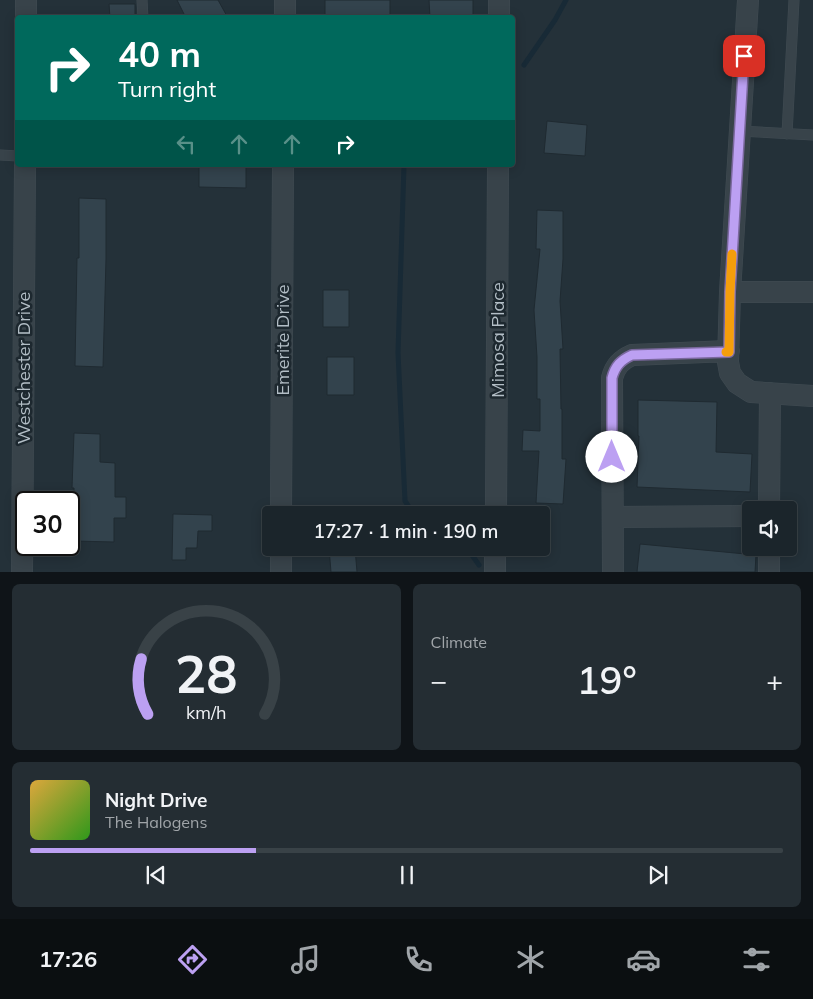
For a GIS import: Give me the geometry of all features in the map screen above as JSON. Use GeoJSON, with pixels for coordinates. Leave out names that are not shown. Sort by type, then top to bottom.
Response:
{"type":"FeatureCollection","features":[{"type":"Feature","properties":{"kind":"street"},"geometry":{"type":"LineString","coordinates":[[26,0],[26,15]]}},
{"type":"Feature","properties":{"kind":"street"},"geometry":{"type":"LineString","coordinates":[[285,0],[285,15]]}},
{"type":"Feature","properties":{"kind":"street"},"geometry":{"type":"LineString","coordinates":[[498,15],[499,0]]}},
{"type":"Feature","properties":{"kind":"street"},"geometry":{"type":"LineString","coordinates":[[748,0],[730,292],[728,362],[730,373],[737,382],[751,392],[813,396]]}},
{"type":"Feature","properties":{"kind":"street","name":"Westchester Drive"},"geometry":{"type":"LineString","coordinates":[[22,572],[25,167]]}},
{"type":"Feature","properties":{"kind":"street","name":"Emerite Drive"},"geometry":{"type":"LineString","coordinates":[[281,506],[284,167]]}},
{"type":"Feature","properties":{"kind":"street","name":"Mimosa Place"},"geometry":{"type":"LineString","coordinates":[[496,506],[498,167]]}},
{"type":"Feature","properties":{"kind":"street"},"geometry":{"type":"LineString","coordinates":[[730,292],[813,292]]}},
{"type":"Feature","properties":{"kind":"street"},"geometry":{"type":"LineString","coordinates":[[613,572],[612,378],[614,371],[623,359],[632,355],[729,352]]}},
{"type":"Feature","properties":{"kind":"street"},"geometry":{"type":"LineString","coordinates":[[769,501],[770,393]]}},
{"type":"Feature","properties":{"kind":"street"},"geometry":{"type":"LineString","coordinates":[[613,517],[742,516]]}},
{"type":"Feature","properties":{"kind":"street"},"geometry":{"type":"LineString","coordinates":[[280,572],[281,556]]}},
{"type":"Feature","properties":{"kind":"street"},"geometry":{"type":"LineString","coordinates":[[495,556],[495,572]]}},
{"type":"Feature","properties":{"kind":"street"},"geometry":{"type":"LineString","coordinates":[[769,556],[769,572]]}},
{"type":"Feature","properties":{"kind":"lane"},"geometry":{"type":"LineString","coordinates":[[142,0],[143,15]]}},
{"type":"Feature","properties":{"kind":"lane"},"geometry":{"type":"LineString","coordinates":[[787,134],[794,0]]}},
{"type":"Feature","properties":{"kind":"lane"},"geometry":{"type":"LineString","coordinates":[[740,132],[813,135]]}},
{"type":"Feature","properties":{"kind":"lane"},"geometry":{"type":"LineString","coordinates":[[0,155],[15,156]]}},
{"type":"Feature","properties":{"kind":"building"},"geometry":{"type":"Polygon","coordinates":[[[177,0],[218,0],[226,15],[184,15],[177,0]]]}},
{"type":"Feature","properties":{"kind":"building"},"geometry":{"type":"Polygon","coordinates":[[[325,0],[390,0],[390,15],[325,15],[325,0]]]}},
{"type":"Feature","properties":{"kind":"building"},"geometry":{"type":"Polygon","coordinates":[[[429,0],[473,0],[473,15],[430,15],[429,0]]]}},
{"type":"Feature","properties":{"kind":"building"},"geometry":{"type":"Polygon","coordinates":[[[109,4],[135,4],[135,15],[110,15],[109,4]]]}},
{"type":"Feature","properties":{"kind":"building"},"geometry":{"type":"Polygon","coordinates":[[[547,121],[587,125],[585,156],[544,153],[547,121]]]}},
{"type":"Feature","properties":{"kind":"building"},"geometry":{"type":"Polygon","coordinates":[[[199,167],[246,167],[246,188],[199,187],[199,167]]]}},
{"type":"Feature","properties":{"kind":"building"},"geometry":{"type":"Polygon","coordinates":[[[79,198],[106,199],[103,367],[75,366],[79,198]]]}},
{"type":"Feature","properties":{"kind":"building"},"geometry":{"type":"Polygon","coordinates":[[[537,210],[563,211],[563,259],[560,301],[563,349],[560,349],[562,459],[566,459],[563,504],[536,503],[539,451],[522,451],[523,430],[540,431],[540,399],[537,399],[534,310],[540,249],[536,249],[537,210]]]}},
{"type":"Feature","properties":{"kind":"building"},"geometry":{"type":"Polygon","coordinates":[[[323,290],[349,290],[349,327],[323,327],[323,290]]]}},
{"type":"Feature","properties":{"kind":"building"},"geometry":{"type":"Polygon","coordinates":[[[327,357],[354,357],[354,395],[327,395],[327,357]]]}},
{"type":"Feature","properties":{"kind":"building"},"geometry":{"type":"Polygon","coordinates":[[[638,400],[717,402],[716,452],[752,454],[750,492],[637,487],[638,400]]]}},
{"type":"Feature","properties":{"kind":"building"},"geometry":{"type":"Polygon","coordinates":[[[74,433],[100,434],[100,462],[115,463],[115,497],[126,497],[126,518],[114,518],[114,542],[80,541],[80,491],[74,491],[74,488],[72,488],[74,433]]]}},
{"type":"Feature","properties":{"kind":"building"},"geometry":{"type":"Polygon","coordinates":[[[173,514],[212,515],[212,531],[198,531],[197,548],[186,548],[186,560],[172,560],[173,514]]]}},
{"type":"Feature","properties":{"kind":"building"},"geometry":{"type":"Polygon","coordinates":[[[640,544],[756,556],[755,572],[637,572],[640,544]]]}},
{"type":"Feature","properties":{"kind":"building"},"geometry":{"type":"Polygon","coordinates":[[[330,556],[356,556],[357,572],[331,572],[330,556]]]}},
{"type":"Feature","properties":{"kind":"waterway"},"geometry":{"type":"LineString","coordinates":[[524,65],[555,20],[566,0]]}},
{"type":"Feature","properties":{"kind":"waterway"},"geometry":{"type":"LineString","coordinates":[[404,167],[398,353],[405,501],[408,506]]}},
{"type":"Feature","properties":{"kind":"waterway"},"geometry":{"type":"LineString","coordinates":[[473,556],[479,565]]}},
{"type":"Feature","properties":{"kind":"slow traffic"},"geometry":{"type":"LineString","coordinates":[[726,352],[729,352],[732,254]]}},
{"type":"Feature","properties":{"kind":"route"},"geometry":{"type":"LineString","coordinates":[[612,457],[612,378],[614,371],[623,359],[632,355],[729,352],[730,292],[744,56]]}}]}
